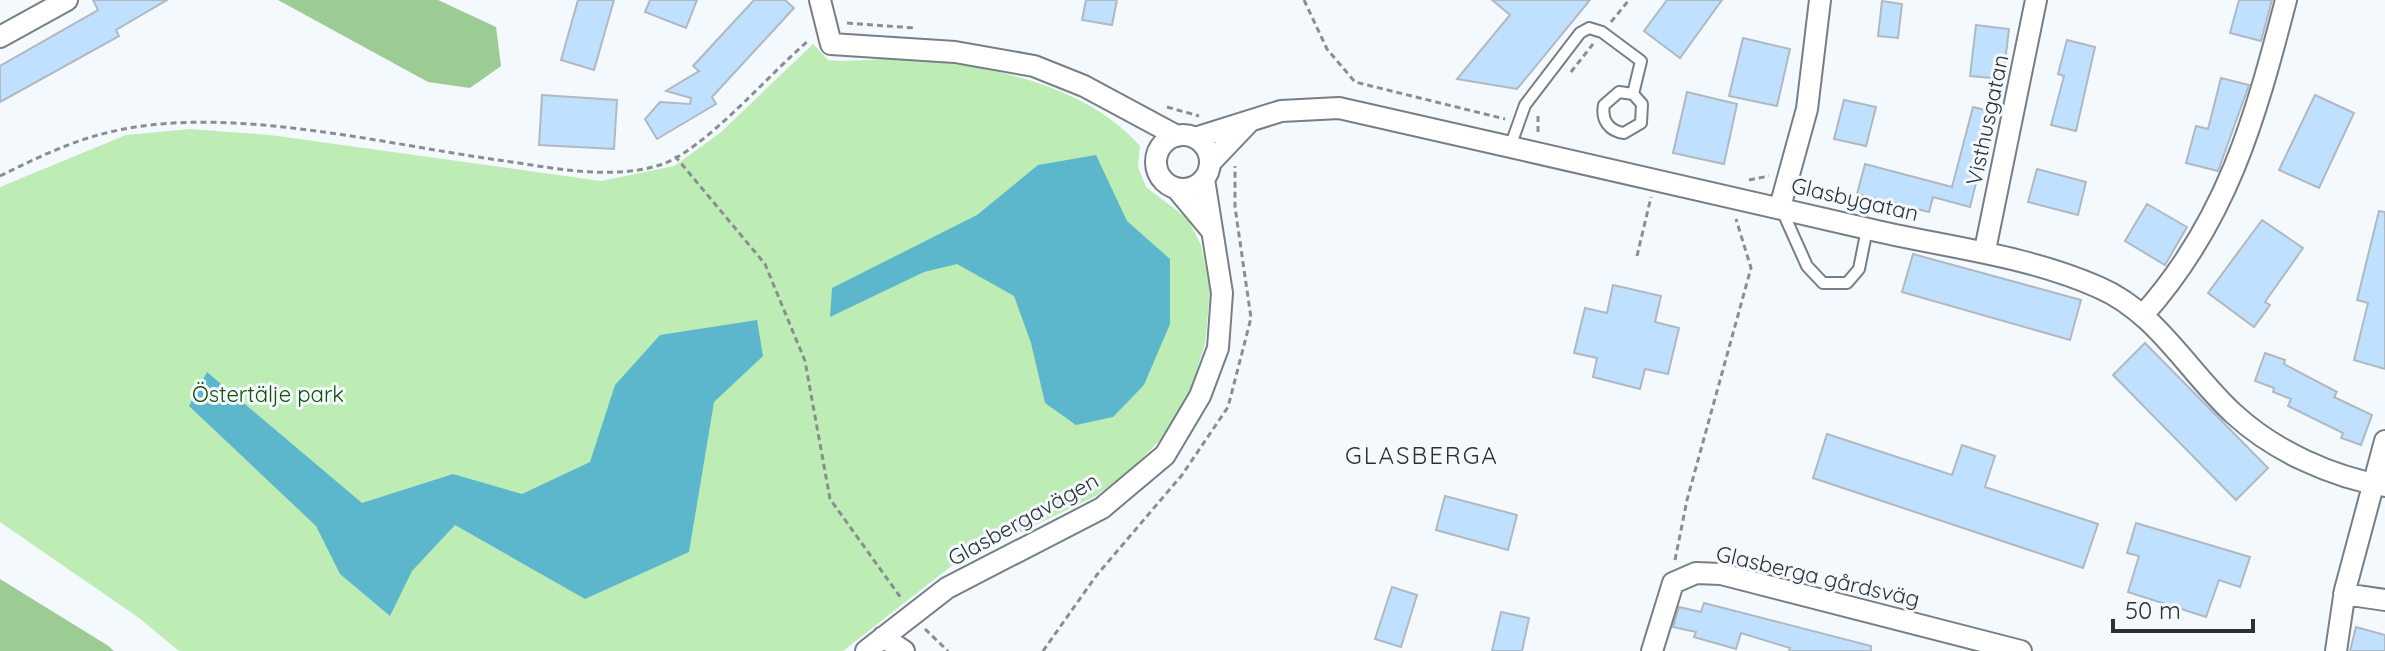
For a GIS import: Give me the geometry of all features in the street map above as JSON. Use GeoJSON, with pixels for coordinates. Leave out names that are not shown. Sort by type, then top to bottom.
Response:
{"type":"FeatureCollection","features":[{"type":"Feature","properties":{"kind":"street"},"geometry":{"type":"LineString","coordinates":[[0,37],[67,0]]}},
{"type":"Feature","properties":{"kind":"street"},"geometry":{"type":"LineString","coordinates":[[820,0],[824,27],[831,44],[955,52],[1034,66],[1084,86],[1134,115],[1206,148],[1207,171],[1192,188],[1177,189]]}},
{"type":"Feature","properties":{"kind":"street"},"geometry":{"type":"LineString","coordinates":[[1780,207],[1807,109],[1820,0]]}},
{"type":"Feature","properties":{"kind":"street","name":"Visthusgatan"},"geometry":{"type":"LineString","coordinates":[[1985,250],[2036,0]]}},
{"type":"Feature","properties":{"kind":"street"},"geometry":{"type":"LineString","coordinates":[[2143,315],[2198,244],[2225,194],[2260,95],[2286,0]]}},
{"type":"Feature","properties":{"kind":"street","name":"Glasbygatan"},"geometry":{"type":"LineString","coordinates":[[1207,171],[1222,140],[1250,121],[1281,111],[1339,108],[1739,196],[1867,229],[1985,250],[2099,287],[2143,315],[2235,415],[2309,463],[2378,485]]}},
{"type":"Feature","properties":{"kind":"street"},"geometry":{"type":"LineString","coordinates":[[1134,115],[1157,156],[1163,180],[1177,189],[1212,231]]}},
{"type":"Feature","properties":{"kind":"street"},"geometry":{"type":"LineString","coordinates":[[1157,156],[1164,143],[1186,137],[1222,140]]}},
{"type":"Feature","properties":{"kind":"street","name":"Glasbergavägen"},"geometry":{"type":"LineString","coordinates":[[866,651],[947,588],[1102,508],[1165,455],[1200,396],[1218,348],[1222,293],[1207,171]]}},
{"type":"Feature","properties":{"kind":"street"},"geometry":{"type":"LineString","coordinates":[[2336,651],[2344,594],[2378,485],[2385,441]]}},
{"type":"Feature","properties":{"kind":"street","name":"Glasberga gårdsväg"},"geometry":{"type":"LineString","coordinates":[[1673,583],[1696,573],[1721,574],[1976,645],[2021,651]]}},
{"type":"Feature","properties":{"kind":"street"},"geometry":{"type":"LineString","coordinates":[[1652,651],[1673,583]]}},
{"type":"Feature","properties":{"kind":"street"},"geometry":{"type":"LineString","coordinates":[[2344,594],[2385,600]]}},
{"type":"Feature","properties":{"kind":"street"},"geometry":{"type":"LineString","coordinates":[[883,637],[904,651]]}},
{"type":"Feature","properties":{"kind":"lane"},"geometry":{"type":"LineString","coordinates":[[1510,147],[1525,105],[1580,33],[1589,28],[1602,32],[1641,61],[1633,94],[1643,110],[1641,123],[1624,133],[1611,129],[1604,118],[1608,99],[1619,92],[1633,94]]}},
{"type":"Feature","properties":{"kind":"lane"},"geometry":{"type":"LineString","coordinates":[[1780,207],[1807,266],[1823,283],[1847,283],[1859,269],[1867,229]]}},
{"type":"Feature","properties":{"kind":"path"},"geometry":{"type":"LineString","coordinates":[[1304,0],[1327,49],[1355,82],[1536,126]]}},
{"type":"Feature","properties":{"kind":"path"},"geometry":{"type":"LineString","coordinates":[[0,176],[53,150],[124,129],[189,121],[269,125],[594,173],[662,164],[715,130],[774,70],[824,27],[850,22],[922,29]]}},
{"type":"Feature","properties":{"kind":"path"},"geometry":{"type":"LineString","coordinates":[[1043,651],[1096,576],[1182,475],[1228,407],[1251,318],[1235,207],[1235,160],[1208,118],[1161,105]]}},
{"type":"Feature","properties":{"kind":"path"},"geometry":{"type":"LineString","coordinates":[[675,156],[765,264],[805,361],[830,499],[933,640],[948,651]]}},
{"type":"Feature","properties":{"kind":"path"},"geometry":{"type":"LineString","coordinates":[[1637,256],[1652,191]]}},
{"type":"Feature","properties":{"kind":"path"},"geometry":{"type":"LineString","coordinates":[[1673,583],[1687,500],[1751,268],[1733,211],[1739,196]]}},
{"type":"Feature","properties":{"kind":"green space"},"geometry":{"type":"Polygon","coordinates":[[[278,0],[438,0],[496,27],[501,66],[470,88],[428,82],[278,0]]]}},
{"type":"Feature","properties":{"kind":"green space","name":"Östertälje park"},"geometry":{"type":"Polygon","coordinates":[[[813,44],[828,60],[908,59],[1002,73],[1064,93],[1092,107],[1118,125],[1140,146],[1138,167],[1146,187],[1188,219],[1201,245],[1210,291],[1205,344],[1189,394],[1160,440],[1127,474],[1094,497],[954,564],[843,651],[179,651],[139,618],[0,522],[0,187],[126,135],[190,129],[270,135],[601,181],[674,166],[720,133],[813,44]]]}},
{"type":"Feature","properties":{"kind":"green space"},"geometry":{"type":"Polygon","coordinates":[[[0,579],[107,645],[114,651],[0,651],[0,579]]]}},
{"type":"Feature","properties":{"kind":"water"},"geometry":{"type":"Polygon","coordinates":[[[1096,155],[1127,221],[1170,259],[1170,324],[1144,385],[1113,417],[1076,425],[1045,403],[1031,343],[1014,296],[957,264],[924,272],[830,317],[832,288],[977,215],[1038,165],[1096,155]]]}},
{"type":"Feature","properties":{"kind":"water"},"geometry":{"type":"Polygon","coordinates":[[[757,320],[763,356],[714,402],[689,552],[585,599],[455,525],[412,571],[390,616],[340,574],[316,526],[189,406],[207,372],[362,503],[453,474],[522,494],[590,462],[615,385],[660,335],[757,320]]]}},
{"type":"Feature","properties":{"kind":"building"},"geometry":{"type":"Polygon","coordinates":[[[93,0],[167,0],[116,30],[119,36],[0,102],[0,66],[98,10],[93,0]]]}},
{"type":"Feature","properties":{"kind":"building"},"geometry":{"type":"Polygon","coordinates":[[[578,0],[614,0],[594,70],[561,60],[578,0]]]}},
{"type":"Feature","properties":{"kind":"building"},"geometry":{"type":"Polygon","coordinates":[[[650,0],[697,0],[686,28],[645,12],[650,0]]]}},
{"type":"Feature","properties":{"kind":"building"},"geometry":{"type":"Polygon","coordinates":[[[754,0],[785,0],[794,8],[712,97],[716,104],[657,139],[645,119],[660,102],[690,104],[691,98],[666,91],[699,71],[693,66],[754,0]]]}},
{"type":"Feature","properties":{"kind":"building"},"geometry":{"type":"Polygon","coordinates":[[[1086,0],[1117,0],[1112,25],[1082,20],[1086,0]]]}},
{"type":"Feature","properties":{"kind":"building"},"geometry":{"type":"Polygon","coordinates":[[[1492,0],[1590,0],[1517,89],[1457,79],[1510,15],[1492,0]]]}},
{"type":"Feature","properties":{"kind":"building"},"geometry":{"type":"Polygon","coordinates":[[[1667,0],[1722,0],[1680,58],[1644,31],[1667,0]]]}},
{"type":"Feature","properties":{"kind":"building"},"geometry":{"type":"Polygon","coordinates":[[[2239,0],[2272,0],[2261,41],[2230,33],[2239,0]]]}},
{"type":"Feature","properties":{"kind":"building"},"geometry":{"type":"Polygon","coordinates":[[[1882,1],[1902,4],[1898,38],[1878,36],[1882,1]]]}},
{"type":"Feature","properties":{"kind":"building"},"geometry":{"type":"Polygon","coordinates":[[[1976,25],[2009,29],[2003,79],[1970,76],[1976,25]]]}},
{"type":"Feature","properties":{"kind":"building"},"geometry":{"type":"Polygon","coordinates":[[[1743,38],[1790,49],[1777,106],[1729,96],[1743,38]]]}},
{"type":"Feature","properties":{"kind":"building"},"geometry":{"type":"Polygon","coordinates":[[[2067,40],[2095,47],[2076,131],[2051,125],[2064,76],[2058,74],[2067,40]]]}},
{"type":"Feature","properties":{"kind":"building"},"geometry":{"type":"Polygon","coordinates":[[[2221,78],[2249,85],[2218,171],[2186,163],[2196,126],[2208,129],[2221,78]]]}},
{"type":"Feature","properties":{"kind":"building"},"geometry":{"type":"Polygon","coordinates":[[[1687,92],[1737,104],[1724,164],[1673,153],[1687,92]]]}},
{"type":"Feature","properties":{"kind":"building"},"geometry":{"type":"Polygon","coordinates":[[[542,95],[617,100],[614,149],[539,145],[542,95]]]}},
{"type":"Feature","properties":{"kind":"building"},"geometry":{"type":"Polygon","coordinates":[[[2315,95],[2354,113],[2319,188],[2279,170],[2315,95]]]}},
{"type":"Feature","properties":{"kind":"building"},"geometry":{"type":"Polygon","coordinates":[[[1844,100],[1876,107],[1866,146],[1834,139],[1844,100]]]}},
{"type":"Feature","properties":{"kind":"building"},"geometry":{"type":"Polygon","coordinates":[[[1973,107],[1994,112],[1970,207],[1933,197],[1929,212],[1857,194],[1865,164],[1952,187],[1973,107]]]}},
{"type":"Feature","properties":{"kind":"building"},"geometry":{"type":"Polygon","coordinates":[[[2037,169],[2086,182],[2078,215],[2028,202],[2037,169]]]}},
{"type":"Feature","properties":{"kind":"building"},"geometry":{"type":"Polygon","coordinates":[[[2147,204],[2187,227],[2165,265],[2125,241],[2147,204]]]}},
{"type":"Feature","properties":{"kind":"building"},"geometry":{"type":"Polygon","coordinates":[[[2379,211],[2385,212],[2385,369],[2354,360],[2368,303],[2357,300],[2379,211]]]}},
{"type":"Feature","properties":{"kind":"building"},"geometry":{"type":"Polygon","coordinates":[[[2262,220],[2303,248],[2265,302],[2270,305],[2254,327],[2208,293],[2262,220]]]}},
{"type":"Feature","properties":{"kind":"building"},"geometry":{"type":"Polygon","coordinates":[[[1913,254],[2081,300],[2070,340],[1902,292],[1913,254]]]}},
{"type":"Feature","properties":{"kind":"building"},"geometry":{"type":"Polygon","coordinates":[[[1613,285],[1661,296],[1655,322],[1679,328],[1668,374],[1645,369],[1640,389],[1593,377],[1597,358],[1574,353],[1585,308],[1607,313],[1613,285]]]}},
{"type":"Feature","properties":{"kind":"building"},"geometry":{"type":"Polygon","coordinates":[[[2145,343],[2268,468],[2236,500],[2113,375],[2145,343]]]}},
{"type":"Feature","properties":{"kind":"building"},"geometry":{"type":"Polygon","coordinates":[[[2265,353],[2285,360],[2284,364],[2337,392],[2334,397],[2372,415],[2361,445],[2341,438],[2343,433],[2288,406],[2291,399],[2255,381],[2265,353]]]}},
{"type":"Feature","properties":{"kind":"building"},"geometry":{"type":"Polygon","coordinates":[[[1827,434],[1952,475],[1962,445],[1995,456],[1985,487],[2098,524],[2083,568],[1813,478],[1827,434]]]}},
{"type":"Feature","properties":{"kind":"building"},"geometry":{"type":"Polygon","coordinates":[[[1445,496],[1517,515],[1508,550],[1436,530],[1445,496]]]}},
{"type":"Feature","properties":{"kind":"building"},"geometry":{"type":"Polygon","coordinates":[[[2136,523],[2250,557],[2240,587],[2219,580],[2206,617],[2128,592],[2139,556],[2127,553],[2136,523]]]}},
{"type":"Feature","properties":{"kind":"building"},"geometry":{"type":"Polygon","coordinates":[[[1392,587],[1417,595],[1401,647],[1375,639],[1392,587]]]}},
{"type":"Feature","properties":{"kind":"building"},"geometry":{"type":"Polygon","coordinates":[[[1704,603],[1871,646],[1871,651],[1789,651],[1790,648],[1741,633],[1736,649],[1694,637],[1696,632],[1673,627],[1679,607],[1701,612],[1704,603]]]}},
{"type":"Feature","properties":{"kind":"building"},"geometry":{"type":"Polygon","coordinates":[[[1501,612],[1529,618],[1522,651],[1492,651],[1501,612]]]}},
{"type":"Feature","properties":{"kind":"building"},"geometry":{"type":"Polygon","coordinates":[[[2356,627],[2385,635],[2385,651],[2350,651],[2356,627]]]}},
{"type":"Feature","properties":{"kind":"district","name":"GLASBERGA"},"geometry":{"type":"Point","coordinates":[1422,455]}}]}
